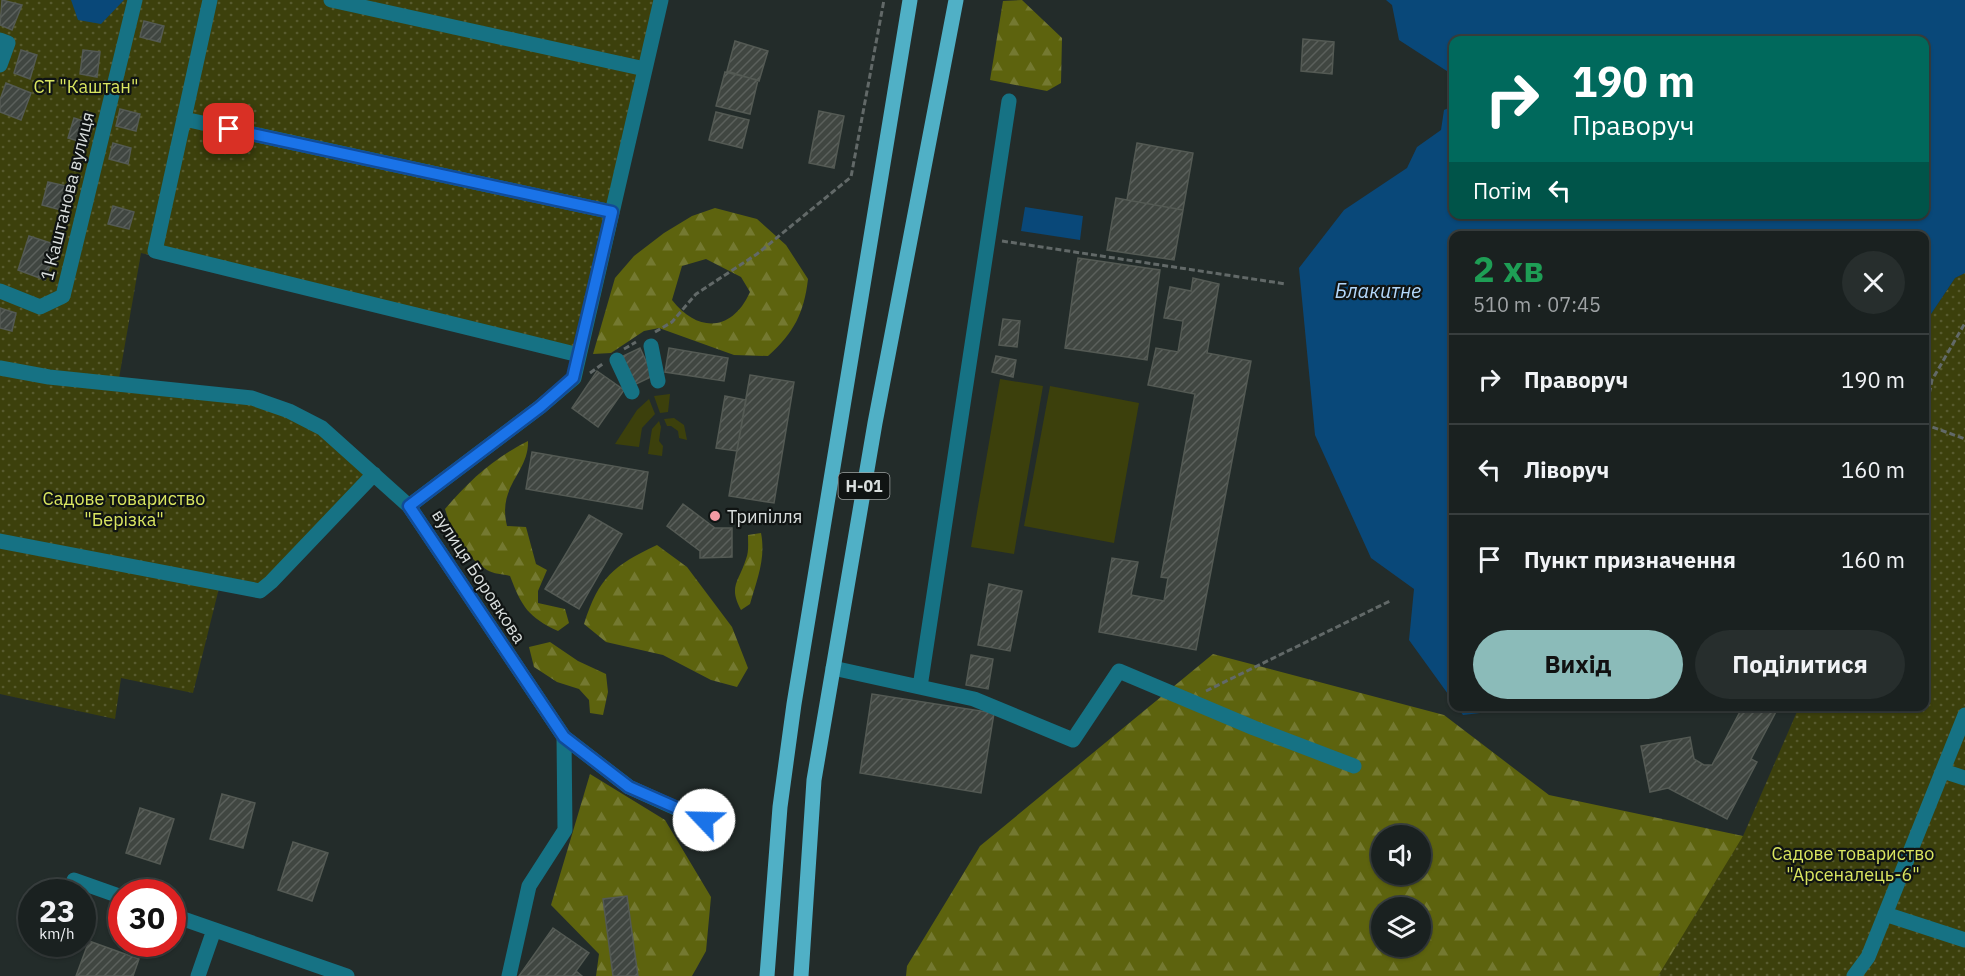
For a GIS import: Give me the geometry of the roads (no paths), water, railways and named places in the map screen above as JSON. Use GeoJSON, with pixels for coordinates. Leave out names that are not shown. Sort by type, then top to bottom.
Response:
{"type":"FeatureCollection","features":[{"type":"Feature","properties":{"kind":"main road","name":"Н-01"},"geometry":{"type":"LineString","coordinates":[[767,976],[780,807],[794,704],[910,0]]}},
{"type":"Feature","properties":{"kind":"main road","name":"Н-01"},"geometry":{"type":"LineString","coordinates":[[801,976],[814,780],[875,423],[956,0]]}},
{"type":"Feature","properties":{"kind":"street","name":"1 Каштанова вулиця"},"geometry":{"type":"LineString","coordinates":[[0,291],[40,308],[63,296],[135,0]]}},
{"type":"Feature","properties":{"kind":"street"},"geometry":{"type":"LineString","coordinates":[[210,0],[155,251],[579,355]]}},
{"type":"Feature","properties":{"kind":"street"},"geometry":{"type":"LineString","coordinates":[[331,0],[645,69]]}},
{"type":"Feature","properties":{"kind":"street"},"geometry":{"type":"LineString","coordinates":[[409,506],[540,407],[573,378],[661,0]]}},
{"type":"Feature","properties":{"kind":"street"},"geometry":{"type":"LineString","coordinates":[[0,65],[4,41]]}},
{"type":"Feature","properties":{"kind":"street"},"geometry":{"type":"LineString","coordinates":[[920,687],[1009,101]]}},
{"type":"Feature","properties":{"kind":"street"},"geometry":{"type":"LineString","coordinates":[[184,119],[612,212]]}},
{"type":"Feature","properties":{"kind":"street"},"geometry":{"type":"LineString","coordinates":[[647,340],[658,381]]}},
{"type":"Feature","properties":{"kind":"street"},"geometry":{"type":"LineString","coordinates":[[616,356],[632,392]]}},
{"type":"Feature","properties":{"kind":"street","name":"вулиця Боровкова"},"geometry":{"type":"LineString","coordinates":[[0,368],[49,377],[252,398],[289,411],[322,428],[409,506],[564,737],[629,787],[722,829]]}},
{"type":"Feature","properties":{"kind":"street"},"geometry":{"type":"LineString","coordinates":[[0,542],[260,591],[374,474]]}},
{"type":"Feature","properties":{"kind":"street"},"geometry":{"type":"LineString","coordinates":[[833,668],[974,699],[1072,740],[1119,671],[1354,766]]}},
{"type":"Feature","properties":{"kind":"street"},"geometry":{"type":"LineString","coordinates":[[1854,976],[1868,957],[1965,715]]}},
{"type":"Feature","properties":{"kind":"street"},"geometry":{"type":"LineString","coordinates":[[509,976],[529,886],[565,830],[564,737]]}},
{"type":"Feature","properties":{"kind":"street"},"geometry":{"type":"LineString","coordinates":[[1943,771],[1965,778]]}},
{"type":"Feature","properties":{"kind":"street"},"geometry":{"type":"LineString","coordinates":[[1885,914],[1965,940]]}},
{"type":"Feature","properties":{"kind":"street"},"geometry":{"type":"LineString","coordinates":[[186,920],[347,976]]}},
{"type":"Feature","properties":{"kind":"street"},"geometry":{"type":"LineString","coordinates":[[198,976],[213,930]]}},
{"type":"Feature","properties":{"kind":"water"},"geometry":{"type":"Polygon","coordinates":[[[71,0],[124,0],[101,24],[78,20],[71,0]]]}},
{"type":"Feature","properties":{"kind":"water","name":"Блакитне"},"geometry":{"type":"Polygon","coordinates":[[[1386,0],[1965,0],[1965,273],[1955,278],[1929,317],[1929,231],[1449,231],[1449,695],[1409,640],[1414,589],[1371,558],[1315,435],[1299,268],[1344,210],[1407,168],[1417,147],[1441,130],[1444,110],[1449,108],[1449,219],[1929,219],[1929,36],[1449,36],[1449,72],[1399,40],[1392,5],[1386,0]]]}},
{"type":"Feature","properties":{"kind":"water"},"geometry":{"type":"Polygon","coordinates":[[[1025,207],[1083,216],[1080,240],[1021,231],[1025,207]]]}},
{"type":"Feature","properties":{"kind":"water"},"geometry":{"type":"Polygon","coordinates":[[[1460,711],[1498,711],[1463,715],[1460,711]]]}},
{"type":"Feature","properties":{"kind":"place","name":"Трипілля"},"geometry":{"type":"Point","coordinates":[715,516]}},
{"type":"Feature","properties":{"kind":"park label","name":"СТ \"Каштан\""},"geometry":{"type":"Point","coordinates":[86,86]}},
{"type":"Feature","properties":{"kind":"park label","name":"Садове товариство \"Берізка\""},"geometry":{"type":"Point","coordinates":[124,508]}},
{"type":"Feature","properties":{"kind":"park label","name":"Садове товариство \"Арсеналець-6\""},"geometry":{"type":"Point","coordinates":[1853,863]}}]}
